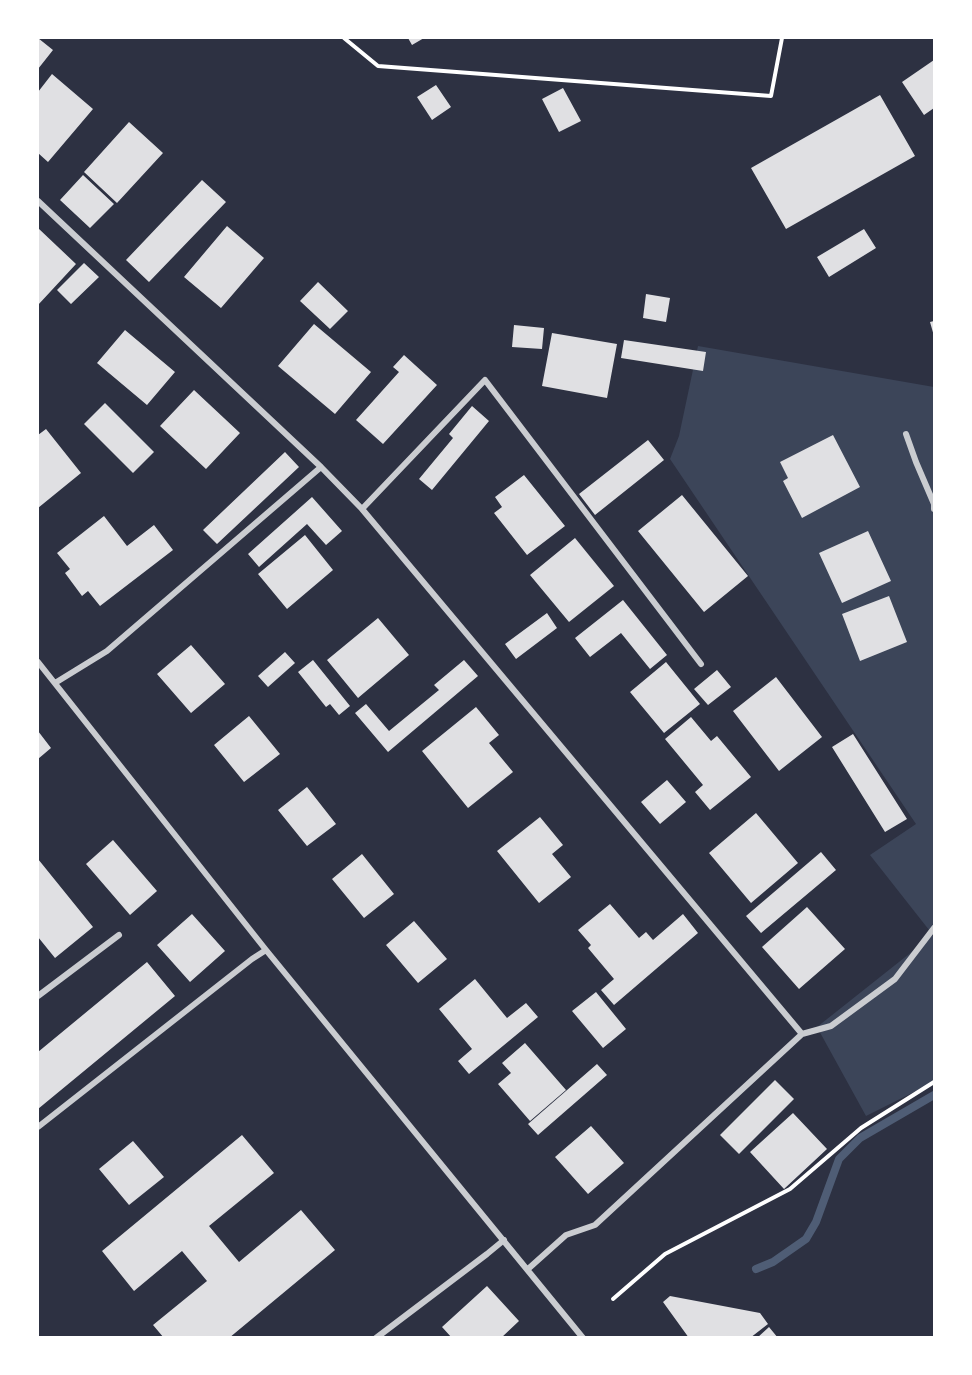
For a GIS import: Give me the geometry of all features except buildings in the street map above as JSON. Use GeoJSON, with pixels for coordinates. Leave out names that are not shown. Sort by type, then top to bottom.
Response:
{"type":"FeatureCollection","features":[{"type":"Feature","properties":{"kind":"street"},"geometry":{"type":"LineString","coordinates":[[38,201],[362,508],[802,1034]]}},
{"type":"Feature","properties":{"kind":"street"},"geometry":{"type":"LineString","coordinates":[[362,508],[485,380],[701,664]]}},
{"type":"Feature","properties":{"kind":"street"},"geometry":{"type":"LineString","coordinates":[[906,434],[934,509]]}},
{"type":"Feature","properties":{"kind":"street"},"geometry":{"type":"LineString","coordinates":[[55,683],[106,651],[321,467]]}},
{"type":"Feature","properties":{"kind":"street"},"geometry":{"type":"LineString","coordinates":[[38,662],[266,950],[583,1338]]}},
{"type":"Feature","properties":{"kind":"street"},"geometry":{"type":"LineString","coordinates":[[528,1269],[566,1235],[595,1225],[802,1034],[831,1026],[895,979],[934,927]]}},
{"type":"Feature","properties":{"kind":"street"},"geometry":{"type":"LineString","coordinates":[[38,996],[119,934]]}},
{"type":"Feature","properties":{"kind":"street"},"geometry":{"type":"LineString","coordinates":[[38,1127],[266,950]]}},
{"type":"Feature","properties":{"kind":"street"},"geometry":{"type":"LineString","coordinates":[[376,1338],[504,1240]]}},
{"type":"Feature","properties":{"kind":"path"},"geometry":{"type":"LineString","coordinates":[[344,38],[378,66],[771,96],[782,38]]}},
{"type":"Feature","properties":{"kind":"path"},"geometry":{"type":"LineString","coordinates":[[613,1299],[665,1254],[790,1190],[861,1128],[934,1082]]}},
{"type":"Feature","properties":{"kind":"shaded area"},"geometry":{"type":"Polygon","coordinates":[[[698,346],[934,387],[934,1082],[866,1116],[817,1027],[933,935],[870,855],[916,824],[670,459],[679,436],[698,346]]]}},
{"type":"Feature","properties":{"kind":"waterway"},"geometry":{"type":"LineString","coordinates":[[756,1269],[773,1262],[806,1239],[816,1222],[839,1159],[860,1138],[934,1095]]}}]}
